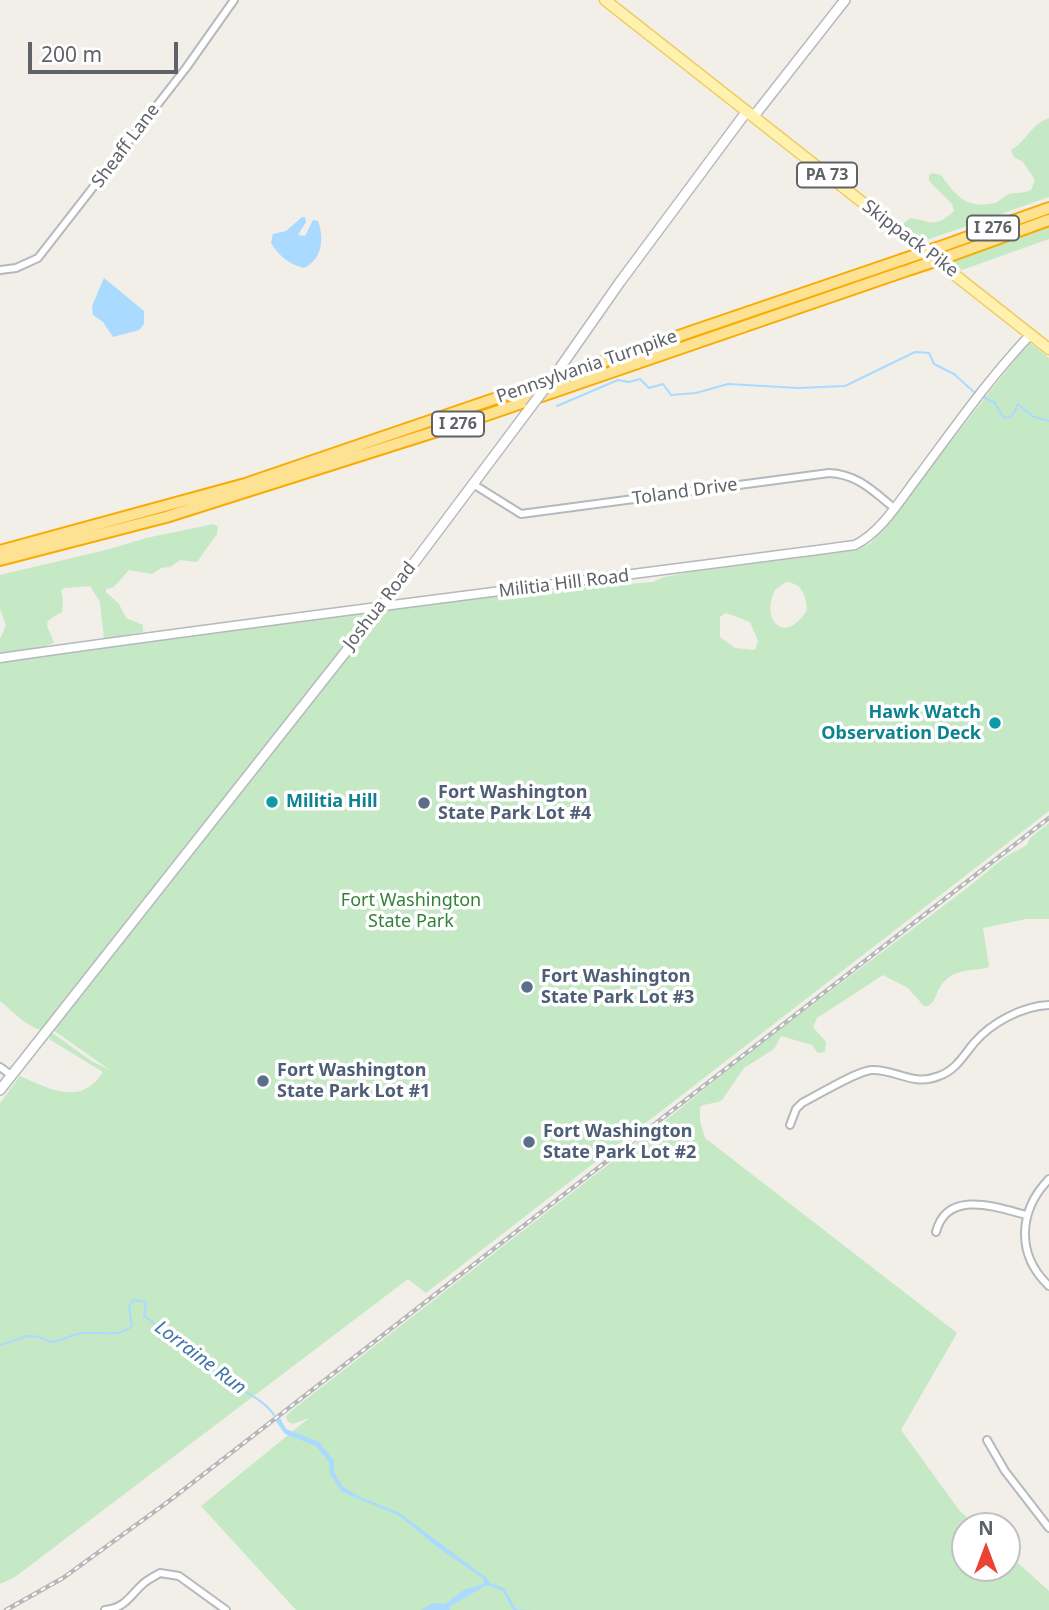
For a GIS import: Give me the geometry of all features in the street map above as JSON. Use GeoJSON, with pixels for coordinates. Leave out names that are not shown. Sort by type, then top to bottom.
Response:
{"type":"FeatureCollection","features":[{"type":"Feature","properties":{"kind":"highway","name":"Pennsylvania Turnpike"},"geometry":{"type":"LineString","coordinates":[[0,551],[257,480],[1049,208]]}},
{"type":"Feature","properties":{"kind":"highway","name":"Pennsylvania Turnpike"},"geometry":{"type":"LineString","coordinates":[[0,560],[166,517],[475,419],[1049,220]]}},
{"type":"Feature","properties":{"kind":"main road","name":"Skippack Pike"},"geometry":{"type":"LineString","coordinates":[[606,0],[1049,349]]}},
{"type":"Feature","properties":{"kind":"main road","name":"Joshua Road"},"geometry":{"type":"LineString","coordinates":[[0,1090],[381,607],[555,375],[620,282],[750,114],[845,0]]}},
{"type":"Feature","properties":{"kind":"street","name":"Sheaff Lane"},"geometry":{"type":"LineString","coordinates":[[0,270],[16,268],[38,258],[186,68],[234,0]]}},
{"type":"Feature","properties":{"kind":"street","name":"Militia Hill Road"},"geometry":{"type":"LineString","coordinates":[[0,658],[855,545],[866,540],[894,508],[968,409],[1031,334]]}},
{"type":"Feature","properties":{"kind":"street","name":"Toland Drive"},"geometry":{"type":"LineString","coordinates":[[474,484],[521,514],[817,474],[844,473],[855,477],[894,508]]}},
{"type":"Feature","properties":{"kind":"street"},"geometry":{"type":"LineString","coordinates":[[790,1125],[796,1109],[802,1103],[865,1072],[879,1070],[913,1079],[940,1076],[954,1068],[975,1042],[993,1026],[1024,1010],[1049,1005]]}},
{"type":"Feature","properties":{"kind":"street"},"geometry":{"type":"LineString","coordinates":[[0,1066],[11,1075]]}},
{"type":"Feature","properties":{"kind":"street"},"geometry":{"type":"LineString","coordinates":[[1049,1179],[1035,1196],[1026,1215],[1024,1234],[1027,1253],[1034,1269],[1049,1286]]}},
{"type":"Feature","properties":{"kind":"street"},"geometry":{"type":"LineString","coordinates":[[936,1232],[941,1217],[962,1206],[986,1205],[1026,1215]]}},
{"type":"Feature","properties":{"kind":"street"},"geometry":{"type":"LineString","coordinates":[[987,1440],[1005,1471],[1049,1528]]}},
{"type":"Feature","properties":{"kind":"street"},"geometry":{"type":"LineString","coordinates":[[105,1610],[116,1609],[127,1603],[143,1584],[160,1573],[179,1576],[226,1610]]}},
{"type":"Feature","properties":{"kind":"green space"},"geometry":{"type":"Polygon","coordinates":[[[1049,118],[1049,197],[924,241],[904,226],[910,218],[937,222],[954,211],[952,204],[929,181],[929,175],[932,173],[941,175],[957,195],[969,203],[995,203],[1009,194],[1031,190],[1035,180],[1011,150],[1037,125],[1049,118]]]}},
{"type":"Feature","properties":{"kind":"green space"},"geometry":{"type":"Polygon","coordinates":[[[1049,226],[1049,239],[962,270],[955,268],[952,263],[972,253],[1049,226]]]}},
{"type":"Feature","properties":{"kind":"green space","name":"Fort Washington State Park"},"geometry":{"type":"Polygon","coordinates":[[[1029,342],[1049,358],[1049,811],[426,1293],[408,1279],[15,1577],[0,1584],[0,1103],[20,1076],[54,1090],[75,1092],[94,1083],[103,1072],[49,1039],[51,1034],[110,1070],[53,1030],[31,1026],[0,1001],[0,662],[203,633],[537,591],[653,582],[664,577],[697,571],[858,550],[871,543],[1029,342]],[[786,582],[775,590],[770,611],[772,619],[783,628],[798,621],[807,610],[806,599],[799,587],[786,582]],[[726,613],[720,617],[720,637],[735,648],[755,650],[758,641],[750,622],[726,613]]]}},
{"type":"Feature","properties":{"kind":"green space"},"geometry":{"type":"Polygon","coordinates":[[[214,524],[218,527],[217,534],[197,562],[180,560],[152,574],[129,570],[114,587],[106,589],[119,604],[126,618],[143,625],[143,632],[104,639],[100,602],[90,586],[64,588],[61,591],[62,612],[47,624],[54,643],[40,648],[0,654],[0,639],[6,625],[0,609],[0,575],[146,538],[214,524]]]}},
{"type":"Feature","properties":{"kind":"green space"},"geometry":{"type":"Polygon","coordinates":[[[1049,823],[1049,919],[1026,919],[983,928],[989,966],[949,977],[928,1006],[924,1006],[908,988],[883,975],[817,1018],[813,1027],[826,1042],[825,1052],[818,1053],[812,1045],[781,1036],[774,1049],[744,1068],[722,1100],[700,1107],[700,1121],[705,1138],[957,1333],[901,1430],[961,1512],[951,1512],[951,1582],[1021,1582],[1021,1566],[1049,1591],[1049,1610],[296,1610],[201,1506],[309,1418],[293,1424],[287,1421],[286,1416],[755,1048],[1005,857],[1027,845],[1030,838],[1049,823]]]}},
{"type":"Feature","properties":{"kind":"water"},"geometry":{"type":"Polygon","coordinates":[[[305,217],[306,222],[298,235],[305,236],[313,220],[318,221],[321,234],[318,254],[304,268],[285,259],[271,243],[273,234],[286,231],[305,217]]]}},
{"type":"Feature","properties":{"kind":"water"},"geometry":{"type":"Polygon","coordinates":[[[104,278],[144,311],[144,324],[139,330],[113,337],[103,322],[93,315],[92,306],[104,278]]]}},
{"type":"Feature","properties":{"kind":"water"},"geometry":{"type":"Polygon","coordinates":[[[280,1418],[286,1429],[319,1442],[334,1461],[334,1472],[343,1487],[398,1512],[487,1578],[490,1583],[504,1588],[516,1609],[531,1610],[513,1610],[503,1591],[487,1585],[449,1607],[450,1610],[421,1610],[433,1603],[445,1604],[464,1590],[483,1584],[484,1579],[440,1549],[398,1515],[342,1492],[330,1474],[329,1462],[316,1446],[285,1434],[275,1420],[280,1418]]]}},
{"type":"Feature","properties":{"kind":"waterway"},"geometry":{"type":"LineString","coordinates":[[557,406],[618,380],[629,382],[640,379],[649,388],[663,384],[671,395],[696,393],[728,384],[799,388],[845,386],[915,352],[929,353],[934,364],[954,374],[975,393]]}},
{"type":"Feature","properties":{"kind":"waterway"},"geometry":{"type":"LineString","coordinates":[[983,397],[995,403],[1003,417],[1012,416],[1018,404],[1032,416],[1049,421]]}},
{"type":"Feature","properties":{"kind":"waterway","name":"Lorraine Run"},"geometry":{"type":"LineString","coordinates":[[0,1345],[30,1336],[51,1342],[83,1333],[121,1332],[132,1326],[129,1306],[133,1300],[146,1302],[144,1316],[222,1377],[264,1404],[274,1415]]}},
{"type":"Feature","properties":{"kind":"railway"},"geometry":{"type":"LineString","coordinates":[[6,1610],[63,1578],[169,1501],[1049,818]]}},
{"type":"Feature","properties":{"kind":"place","name":"Hawk Watch Observation Deck"},"geometry":{"type":"Point","coordinates":[995,723]}},
{"type":"Feature","properties":{"kind":"place","name":"Militia Hill"},"geometry":{"type":"Point","coordinates":[272,802]}},
{"type":"Feature","properties":{"kind":"place","name":"Fort Washington State Park Lot #4"},"geometry":{"type":"Point","coordinates":[424,803]}},
{"type":"Feature","properties":{"kind":"place","name":"Fort Washington State Park Lot #3"},"geometry":{"type":"Point","coordinates":[527,987]}},
{"type":"Feature","properties":{"kind":"place","name":"Fort Washington State Park Lot #1"},"geometry":{"type":"Point","coordinates":[263,1081]}},
{"type":"Feature","properties":{"kind":"place","name":"Fort Washington State Park Lot #2"},"geometry":{"type":"Point","coordinates":[529,1142]}}]}
